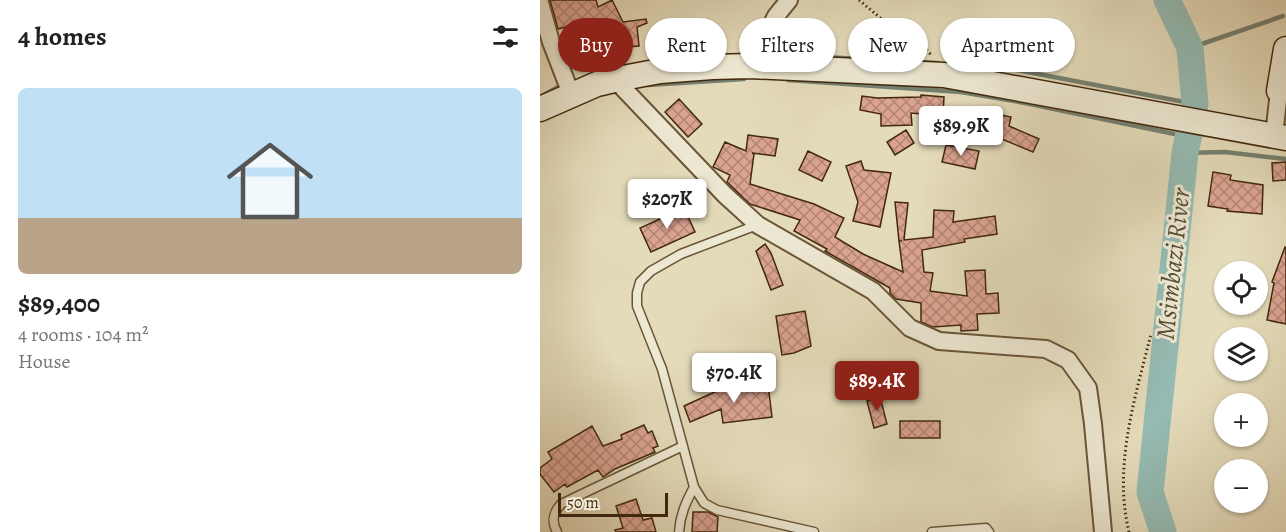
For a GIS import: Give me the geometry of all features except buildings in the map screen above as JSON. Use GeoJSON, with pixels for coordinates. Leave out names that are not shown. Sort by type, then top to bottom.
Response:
{"type":"FeatureCollection","features":[{"type":"Feature","properties":{"kind":"main road"},"geometry":{"type":"LineString","coordinates":[[1279,91],[1286,49]]}},
{"type":"Feature","properties":{"kind":"main road"},"geometry":{"type":"LineString","coordinates":[[540,109],[597,84],[623,78],[660,71],[739,66]]}},
{"type":"Feature","properties":{"kind":"main road"},"geometry":{"type":"LineString","coordinates":[[836,70],[944,75],[1280,137]]}},
{"type":"Feature","properties":{"kind":"street"},"geometry":{"type":"LineString","coordinates":[[775,18],[789,0]]}},
{"type":"Feature","properties":{"kind":"street"},"geometry":{"type":"LineString","coordinates":[[540,3],[551,42],[571,94]]}},
{"type":"Feature","properties":{"kind":"street"},"geometry":{"type":"LineString","coordinates":[[623,78],[623,88],[725,195],[758,225],[873,291],[910,328],[939,342],[1046,349],[1068,360],[1088,388],[1095,434],[1103,532]]}},
{"type":"Feature","properties":{"kind":"street"},"geometry":{"type":"LineString","coordinates":[[1279,91],[1280,137]]}},
{"type":"Feature","properties":{"kind":"lane"},"geometry":{"type":"LineString","coordinates":[[758,225],[681,254],[651,271],[640,282],[637,306],[662,369],[694,487],[704,503],[717,510],[814,532]]}},
{"type":"Feature","properties":{"kind":"lane"},"geometry":{"type":"LineString","coordinates":[[557,532],[553,524],[554,511],[561,504],[683,446]]}},
{"type":"Feature","properties":{"kind":"lane"},"geometry":{"type":"LineString","coordinates":[[679,532],[684,505],[694,487]]}},
{"type":"Feature","properties":{"kind":"lane"},"geometry":{"type":"LineString","coordinates":[[932,532],[973,528],[986,528],[989,532]]}},
{"type":"Feature","properties":{"kind":"path"},"geometry":{"type":"LineString","coordinates":[[860,0],[884,21],[903,27],[912,33],[930,53],[944,75]]}},
{"type":"Feature","properties":{"kind":"path"},"geometry":{"type":"LineString","coordinates":[[1128,532],[1124,477],[1128,426],[1150,334]]}},
{"type":"Feature","properties":{"kind":"waterway","name":"Msimbazi River"},"geometry":{"type":"LineString","coordinates":[[1163,532],[1150,492],[1185,153],[1195,104],[1190,48],[1167,0]]}},
{"type":"Feature","properties":{"kind":"waterway"},"geometry":{"type":"LineString","coordinates":[[1190,48],[1283,16]]}},
{"type":"Feature","properties":{"kind":"waterway"},"geometry":{"type":"LineString","coordinates":[[836,58],[938,63]]}},
{"type":"Feature","properties":{"kind":"waterway"},"geometry":{"type":"LineString","coordinates":[[1027,72],[1195,104]]}},
{"type":"Feature","properties":{"kind":"waterway"},"geometry":{"type":"LineString","coordinates":[[648,85],[744,79]]}},
{"type":"Feature","properties":{"kind":"waterway"},"geometry":{"type":"LineString","coordinates":[[788,80],[961,92],[1189,137]]}},
{"type":"Feature","properties":{"kind":"waterway"},"geometry":{"type":"LineString","coordinates":[[544,95],[560,86]]}},
{"type":"Feature","properties":{"kind":"waterway"},"geometry":{"type":"LineString","coordinates":[[1185,153],[1225,152],[1286,159]]}}]}
